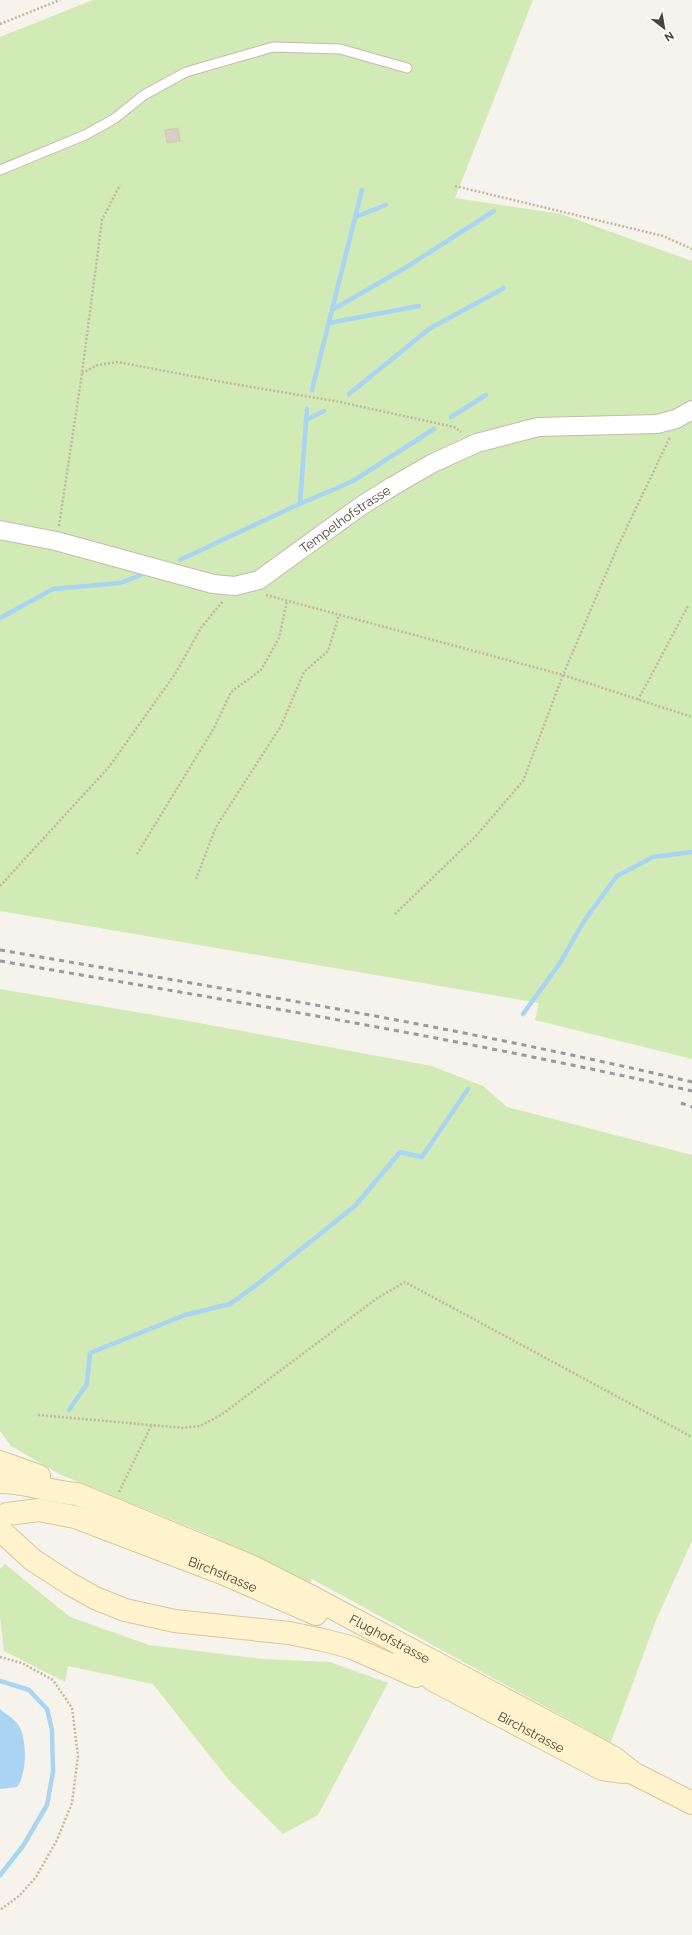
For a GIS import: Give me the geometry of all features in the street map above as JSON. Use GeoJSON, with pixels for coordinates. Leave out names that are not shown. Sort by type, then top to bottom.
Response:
{"type":"FeatureCollection","features":[{"type":"Feature","properties":{"kind":"main road"},"geometry":{"type":"LineString","coordinates":[[0,1462],[15,1469],[64,1483],[77,1494]]}},
{"type":"Feature","properties":{"kind":"main road"},"geometry":{"type":"LineString","coordinates":[[0,1482],[25,1484],[62,1493],[77,1494]]}},
{"type":"Feature","properties":{"kind":"main road","name":"Flughofstrasse"},"geometry":{"type":"LineString","coordinates":[[77,1494],[253,1567],[583,1741],[614,1758],[633,1773],[692,1803]]}},
{"type":"Feature","properties":{"kind":"main road","name":"Birchstrasse"},"geometry":{"type":"LineString","coordinates":[[0,1517],[8,1514],[39,1510],[75,1517],[222,1573],[306,1610],[418,1667],[433,1680],[602,1769],[633,1773]]}},
{"type":"Feature","properties":{"kind":"main road","name":"Birchstrasse"},"geometry":{"type":"LineString","coordinates":[[0,1530],[32,1560],[95,1598],[124,1610],[175,1621],[289,1633],[323,1640],[350,1647],[413,1675],[433,1680]]}},
{"type":"Feature","properties":{"kind":"street","name":"Tempelhofstrasse"},"geometry":{"type":"LineString","coordinates":[[0,530],[56,540],[213,584],[235,586],[259,580],[361,506],[433,463],[477,443],[538,427],[657,424],[676,419],[692,410]]}},
{"type":"Feature","properties":{"kind":"lane"},"geometry":{"type":"LineString","coordinates":[[0,170],[85,135],[114,118],[144,95],[186,72],[273,47],[340,49],[407,68]]}},
{"type":"Feature","properties":{"kind":"path"},"geometry":{"type":"LineString","coordinates":[[0,24],[60,0]]}},
{"type":"Feature","properties":{"kind":"path"},"geometry":{"type":"LineString","coordinates":[[56,540],[82,373],[102,220],[120,185]]}},
{"type":"Feature","properties":{"kind":"path"},"geometry":{"type":"LineString","coordinates":[[455,186],[663,236],[692,249]]}},
{"type":"Feature","properties":{"kind":"path"},"geometry":{"type":"LineString","coordinates":[[82,373],[98,365],[118,362],[340,402],[454,427],[477,443]]}},
{"type":"Feature","properties":{"kind":"path"},"geometry":{"type":"LineString","coordinates":[[395,914],[476,836],[523,781],[563,675],[617,548],[669,442],[676,419]]}},
{"type":"Feature","properties":{"kind":"path"},"geometry":{"type":"LineString","coordinates":[[0,886],[109,767],[175,674],[201,628],[235,586]]}},
{"type":"Feature","properties":{"kind":"path"},"geometry":{"type":"LineString","coordinates":[[265,595],[563,675],[692,717]]}},
{"type":"Feature","properties":{"kind":"path"},"geometry":{"type":"LineString","coordinates":[[137,854],[214,728],[231,692],[261,670],[278,638],[287,601]]}},
{"type":"Feature","properties":{"kind":"path"},"geometry":{"type":"LineString","coordinates":[[638,700],[688,606]]}},
{"type":"Feature","properties":{"kind":"path"},"geometry":{"type":"LineString","coordinates":[[196,879],[216,827],[281,726],[304,672],[328,651],[339,615]]}},
{"type":"Feature","properties":{"kind":"path"},"geometry":{"type":"LineString","coordinates":[[38,1415],[184,1428],[200,1426],[221,1415],[376,1299],[405,1282],[692,1436]]}},
{"type":"Feature","properties":{"kind":"path"},"geometry":{"type":"LineString","coordinates":[[112,1508],[152,1424]]}},
{"type":"Feature","properties":{"kind":"path"},"geometry":{"type":"LineString","coordinates":[[0,1657],[22,1663],[53,1680],[72,1708],[78,1756],[72,1803],[57,1840],[36,1877],[19,1896],[0,1910]]}},
{"type":"Feature","properties":{"kind":"green space"},"geometry":{"type":"Polygon","coordinates":[[[93,0],[533,0],[455,198],[561,214],[692,261],[692,1059],[535,1020],[539,1003],[0,911],[0,37],[93,0]]]}},
{"type":"Feature","properties":{"kind":"green space"},"geometry":{"type":"Polygon","coordinates":[[[0,989],[177,1019],[432,1066],[483,1086],[507,1107],[692,1155],[692,1541],[657,1618],[609,1747],[592,1732],[312,1579],[308,1586],[209,1535],[59,1474],[11,1446],[0,1431],[0,989]]]}},
{"type":"Feature","properties":{"kind":"green space"},"geometry":{"type":"Polygon","coordinates":[[[5,1564],[70,1617],[149,1645],[263,1659],[330,1662],[388,1683],[318,1815],[283,1834],[228,1779],[153,1684],[68,1666],[65,1682],[4,1651],[0,1617],[0,1569],[5,1564]]]}},
{"type":"Feature","properties":{"kind":"water"},"geometry":{"type":"Polygon","coordinates":[[[0,1709],[15,1721],[21,1729],[25,1755],[23,1774],[17,1787],[0,1789],[0,1709]]]}},
{"type":"Feature","properties":{"kind":"building"},"geometry":{"type":"Polygon","coordinates":[[[178,128],[180,141],[167,143],[165,130],[178,128]]]}},
{"type":"Feature","properties":{"kind":"waterway"},"geometry":{"type":"LineString","coordinates":[[312,390],[362,190]]}},
{"type":"Feature","properties":{"kind":"waterway"},"geometry":{"type":"LineString","coordinates":[[355,217],[386,205]]}},
{"type":"Feature","properties":{"kind":"waterway"},"geometry":{"type":"LineString","coordinates":[[332,310],[405,268],[494,211]]}},
{"type":"Feature","properties":{"kind":"waterway"},"geometry":{"type":"LineString","coordinates":[[349,394],[429,329],[504,288]]}},
{"type":"Feature","properties":{"kind":"waterway"},"geometry":{"type":"LineString","coordinates":[[329,323],[419,306]]}},
{"type":"Feature","properties":{"kind":"waterway"},"geometry":{"type":"LineString","coordinates":[[451,417],[486,395]]}},
{"type":"Feature","properties":{"kind":"waterway"},"geometry":{"type":"LineString","coordinates":[[300,503],[307,409]]}},
{"type":"Feature","properties":{"kind":"waterway"},"geometry":{"type":"LineString","coordinates":[[306,420],[324,411]]}},
{"type":"Feature","properties":{"kind":"waterway"},"geometry":{"type":"LineString","coordinates":[[180,560],[295,506],[353,481],[434,429]]}},
{"type":"Feature","properties":{"kind":"waterway"},"geometry":{"type":"LineString","coordinates":[[0,618],[53,589],[120,583],[141,575]]}},
{"type":"Feature","properties":{"kind":"waterway"},"geometry":{"type":"LineString","coordinates":[[523,1014],[560,963],[584,921],[617,876],[653,857],[692,852]]}},
{"type":"Feature","properties":{"kind":"waterway"},"geometry":{"type":"LineString","coordinates":[[69,1410],[87,1384],[90,1353],[185,1315],[230,1304],[259,1283],[356,1205],[400,1152],[422,1157],[468,1089]]}},
{"type":"Feature","properties":{"kind":"waterway"},"geometry":{"type":"LineString","coordinates":[[0,1681],[29,1690],[47,1709],[52,1730],[53,1772],[47,1805],[23,1846],[0,1875]]}},
{"type":"Feature","properties":{"kind":"railway"},"geometry":{"type":"LineString","coordinates":[[0,950],[260,995],[433,1027],[606,1062],[692,1082]]}},
{"type":"Feature","properties":{"kind":"railway"},"geometry":{"type":"LineString","coordinates":[[0,961],[260,1006],[520,1054],[692,1091]]}},
{"type":"Feature","properties":{"kind":"railway"},"geometry":{"type":"LineString","coordinates":[[681,1103],[692,1107]]}}]}
